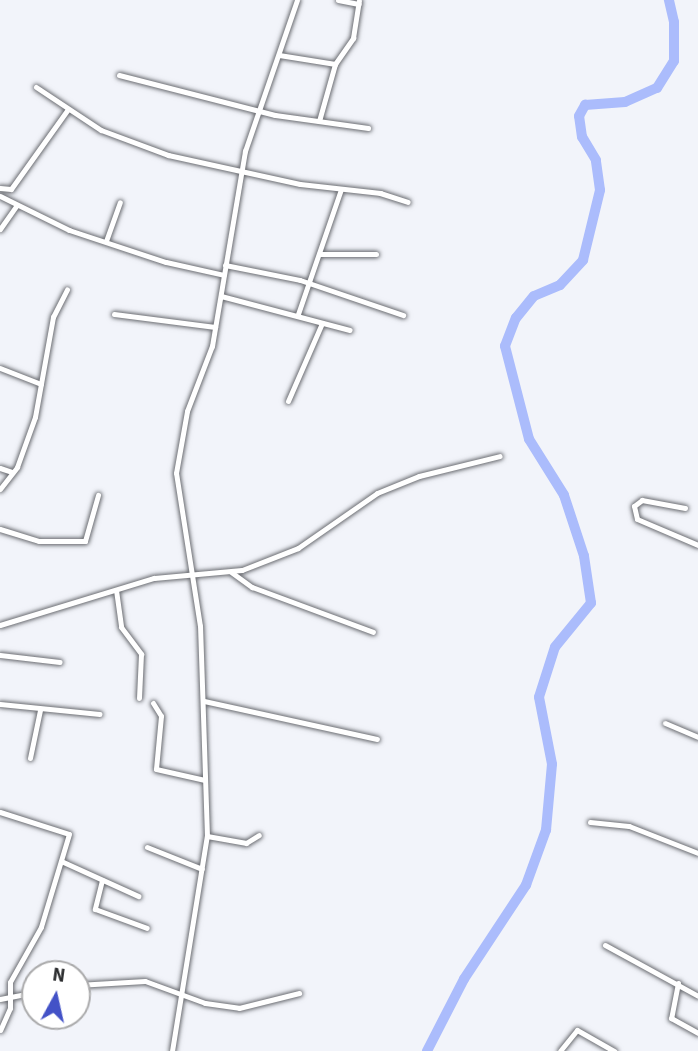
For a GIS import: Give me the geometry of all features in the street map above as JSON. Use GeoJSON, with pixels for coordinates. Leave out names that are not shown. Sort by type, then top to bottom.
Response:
{"type":"FeatureCollection","features":[{"type":"Feature","properties":{"kind":"street"},"geometry":{"type":"LineString","coordinates":[[172,1051],[206,836],[204,701],[192,574],[176,473],[187,411],[215,327],[241,172],[259,109],[297,0]]}},
{"type":"Feature","properties":{"kind":"street"},"geometry":{"type":"LineString","coordinates":[[319,121],[335,64],[353,38],[359,2],[338,0]]}},
{"type":"Feature","properties":{"kind":"street"},"geometry":{"type":"LineString","coordinates":[[279,55],[335,64]]}},
{"type":"Feature","properties":{"kind":"street"},"geometry":{"type":"LineString","coordinates":[[119,75],[259,109],[368,128]]}},
{"type":"Feature","properties":{"kind":"street"},"geometry":{"type":"LineString","coordinates":[[36,87],[68,109],[127,142],[241,172],[408,202]]}},
{"type":"Feature","properties":{"kind":"street"},"geometry":{"type":"LineString","coordinates":[[0,188],[11,189],[68,109]]}},
{"type":"Feature","properties":{"kind":"street"},"geometry":{"type":"LineString","coordinates":[[298,314],[306,282],[319,254],[341,189]]}},
{"type":"Feature","properties":{"kind":"street"},"geometry":{"type":"LineString","coordinates":[[0,196],[16,206],[106,242],[224,275]]}},
{"type":"Feature","properties":{"kind":"street"},"geometry":{"type":"LineString","coordinates":[[106,242],[120,202]]}},
{"type":"Feature","properties":{"kind":"street"},"geometry":{"type":"LineString","coordinates":[[0,229],[16,206]]}},
{"type":"Feature","properties":{"kind":"street"},"geometry":{"type":"LineString","coordinates":[[319,254],[376,254]]}},
{"type":"Feature","properties":{"kind":"street"},"geometry":{"type":"LineString","coordinates":[[225,265],[306,282],[403,315]]}},
{"type":"Feature","properties":{"kind":"street"},"geometry":{"type":"LineString","coordinates":[[0,489],[12,472],[34,417],[53,317],[67,289]]}},
{"type":"Feature","properties":{"kind":"street"},"geometry":{"type":"LineString","coordinates":[[221,296],[298,314],[350,330]]}},
{"type":"Feature","properties":{"kind":"street"},"geometry":{"type":"LineString","coordinates":[[114,314],[215,327]]}},
{"type":"Feature","properties":{"kind":"street"},"geometry":{"type":"LineString","coordinates":[[288,401],[322,323]]}},
{"type":"Feature","properties":{"kind":"street"},"geometry":{"type":"LineString","coordinates":[[0,368],[41,384]]}},
{"type":"Feature","properties":{"kind":"street"},"geometry":{"type":"LineString","coordinates":[[0,625],[154,578],[231,572],[298,548],[377,493],[419,476],[500,456]]}},
{"type":"Feature","properties":{"kind":"street"},"geometry":{"type":"LineString","coordinates":[[0,468],[12,472]]}},
{"type":"Feature","properties":{"kind":"street"},"geometry":{"type":"LineString","coordinates":[[0,530],[39,541],[85,541],[98,495]]}},
{"type":"Feature","properties":{"kind":"street"},"geometry":{"type":"LineString","coordinates":[[685,508],[642,500],[634,506],[637,519],[698,545]]}},
{"type":"Feature","properties":{"kind":"street"},"geometry":{"type":"LineString","coordinates":[[231,572],[252,587],[373,632]]}},
{"type":"Feature","properties":{"kind":"street"},"geometry":{"type":"LineString","coordinates":[[116,590],[121,627],[141,654],[139,698]]}},
{"type":"Feature","properties":{"kind":"street"},"geometry":{"type":"LineString","coordinates":[[0,655],[60,662]]}},
{"type":"Feature","properties":{"kind":"street"},"geometry":{"type":"LineString","coordinates":[[204,701],[377,739]]}},
{"type":"Feature","properties":{"kind":"street"},"geometry":{"type":"LineString","coordinates":[[153,703],[160,716],[156,769],[205,780]]}},
{"type":"Feature","properties":{"kind":"street"},"geometry":{"type":"LineString","coordinates":[[0,704],[100,714]]}},
{"type":"Feature","properties":{"kind":"street"},"geometry":{"type":"LineString","coordinates":[[30,758],[40,710]]}},
{"type":"Feature","properties":{"kind":"street"},"geometry":{"type":"LineString","coordinates":[[666,723],[698,737]]}},
{"type":"Feature","properties":{"kind":"street"},"geometry":{"type":"LineString","coordinates":[[0,812],[66,831],[68,840],[41,927],[10,982],[10,1008],[0,1030]]}},
{"type":"Feature","properties":{"kind":"street"},"geometry":{"type":"LineString","coordinates":[[590,822],[629,826],[698,853]]}},
{"type":"Feature","properties":{"kind":"street"},"geometry":{"type":"LineString","coordinates":[[206,836],[246,843],[259,835]]}},
{"type":"Feature","properties":{"kind":"street"},"geometry":{"type":"LineString","coordinates":[[147,848],[202,869]]}},
{"type":"Feature","properties":{"kind":"street"},"geometry":{"type":"LineString","coordinates":[[61,861],[138,897]]}},
{"type":"Feature","properties":{"kind":"street"},"geometry":{"type":"LineString","coordinates":[[102,880],[95,909],[147,928]]}},
{"type":"Feature","properties":{"kind":"street"},"geometry":{"type":"LineString","coordinates":[[605,946],[698,996]]}},
{"type":"Feature","properties":{"kind":"street"},"geometry":{"type":"LineString","coordinates":[[91,983],[127,979],[239,1008],[299,993]]}},
{"type":"Feature","properties":{"kind":"street"},"geometry":{"type":"LineString","coordinates":[[678,983],[671,1018],[698,1033]]}},
{"type":"Feature","properties":{"kind":"street"},"geometry":{"type":"LineString","coordinates":[[0,999],[21,995]]}},
{"type":"Feature","properties":{"kind":"street"},"geometry":{"type":"LineString","coordinates":[[560,1051],[577,1030],[614,1051]]}},
{"type":"Feature","properties":{"kind":"waterway"},"geometry":{"type":"LineString","coordinates":[[427,1051],[464,979],[526,885],[546,830],[552,764],[539,697],[555,647],[591,603],[584,556],[564,495],[529,439],[505,346],[516,318],[534,296],[560,285],[583,260],[600,190],[596,160],[582,137],[579,116],[585,105],[625,102],[657,88],[674,61],[674,22],[669,0]]}}]}
